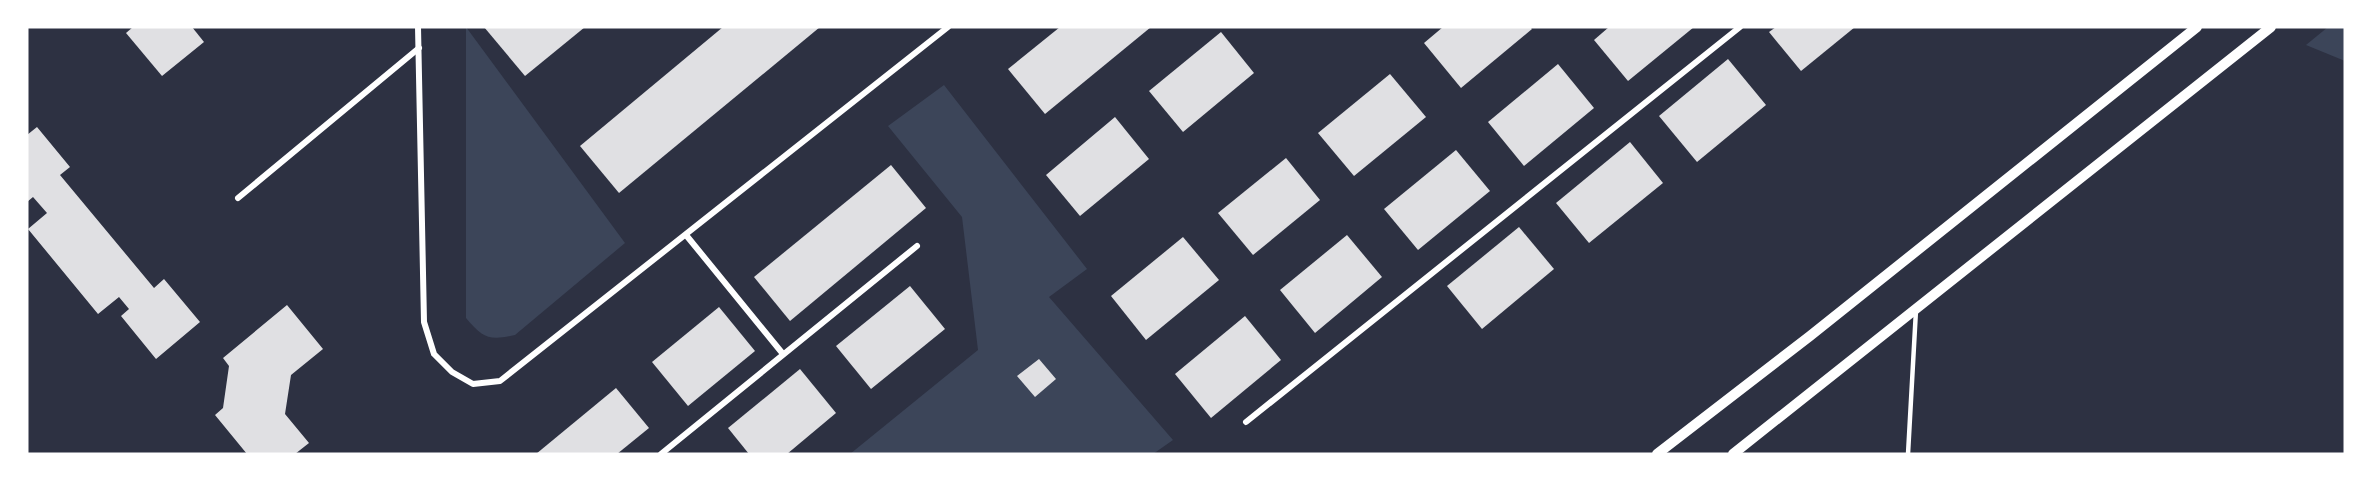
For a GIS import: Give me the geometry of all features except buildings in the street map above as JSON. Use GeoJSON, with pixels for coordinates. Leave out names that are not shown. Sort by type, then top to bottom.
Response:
{"type":"FeatureCollection","features":[{"type":"Feature","properties":{"kind":"street"},"geometry":{"type":"LineString","coordinates":[[418,27],[424,322],[434,354],[453,372],[474,384],[500,381],[948,27]]}},
{"type":"Feature","properties":{"kind":"street"},"geometry":{"type":"LineString","coordinates":[[1246,422],[1740,27]]}},
{"type":"Feature","properties":{"kind":"street"},"geometry":{"type":"LineString","coordinates":[[1657,454],[1810,336],[2197,27]]}},
{"type":"Feature","properties":{"kind":"street"},"geometry":{"type":"LineString","coordinates":[[1733,454],[2271,27]]}},
{"type":"Feature","properties":{"kind":"street"},"geometry":{"type":"LineString","coordinates":[[238,198],[419,48]]}},
{"type":"Feature","properties":{"kind":"street"},"geometry":{"type":"LineString","coordinates":[[686,235],[783,354]]}},
{"type":"Feature","properties":{"kind":"street"},"geometry":{"type":"LineString","coordinates":[[661,454],[917,246]]}},
{"type":"Feature","properties":{"kind":"lane"},"geometry":{"type":"LineString","coordinates":[[1908,454],[1916,310]]}},
{"type":"Feature","properties":{"kind":"shaded area"},"geometry":{"type":"Polygon","coordinates":[[[466,27],[625,243],[515,335],[499,338],[482,334],[466,318],[466,27]]]}},
{"type":"Feature","properties":{"kind":"shaded area"},"geometry":{"type":"Polygon","coordinates":[[[2328,27],[2345,27],[2345,61],[2306,45],[2328,27]]]}},
{"type":"Feature","properties":{"kind":"shaded area"},"geometry":{"type":"Polygon","coordinates":[[[944,85],[1087,269],[1049,297],[1173,440],[1153,454],[850,454],[978,350],[962,217],[888,126],[944,85]]]}}]}
